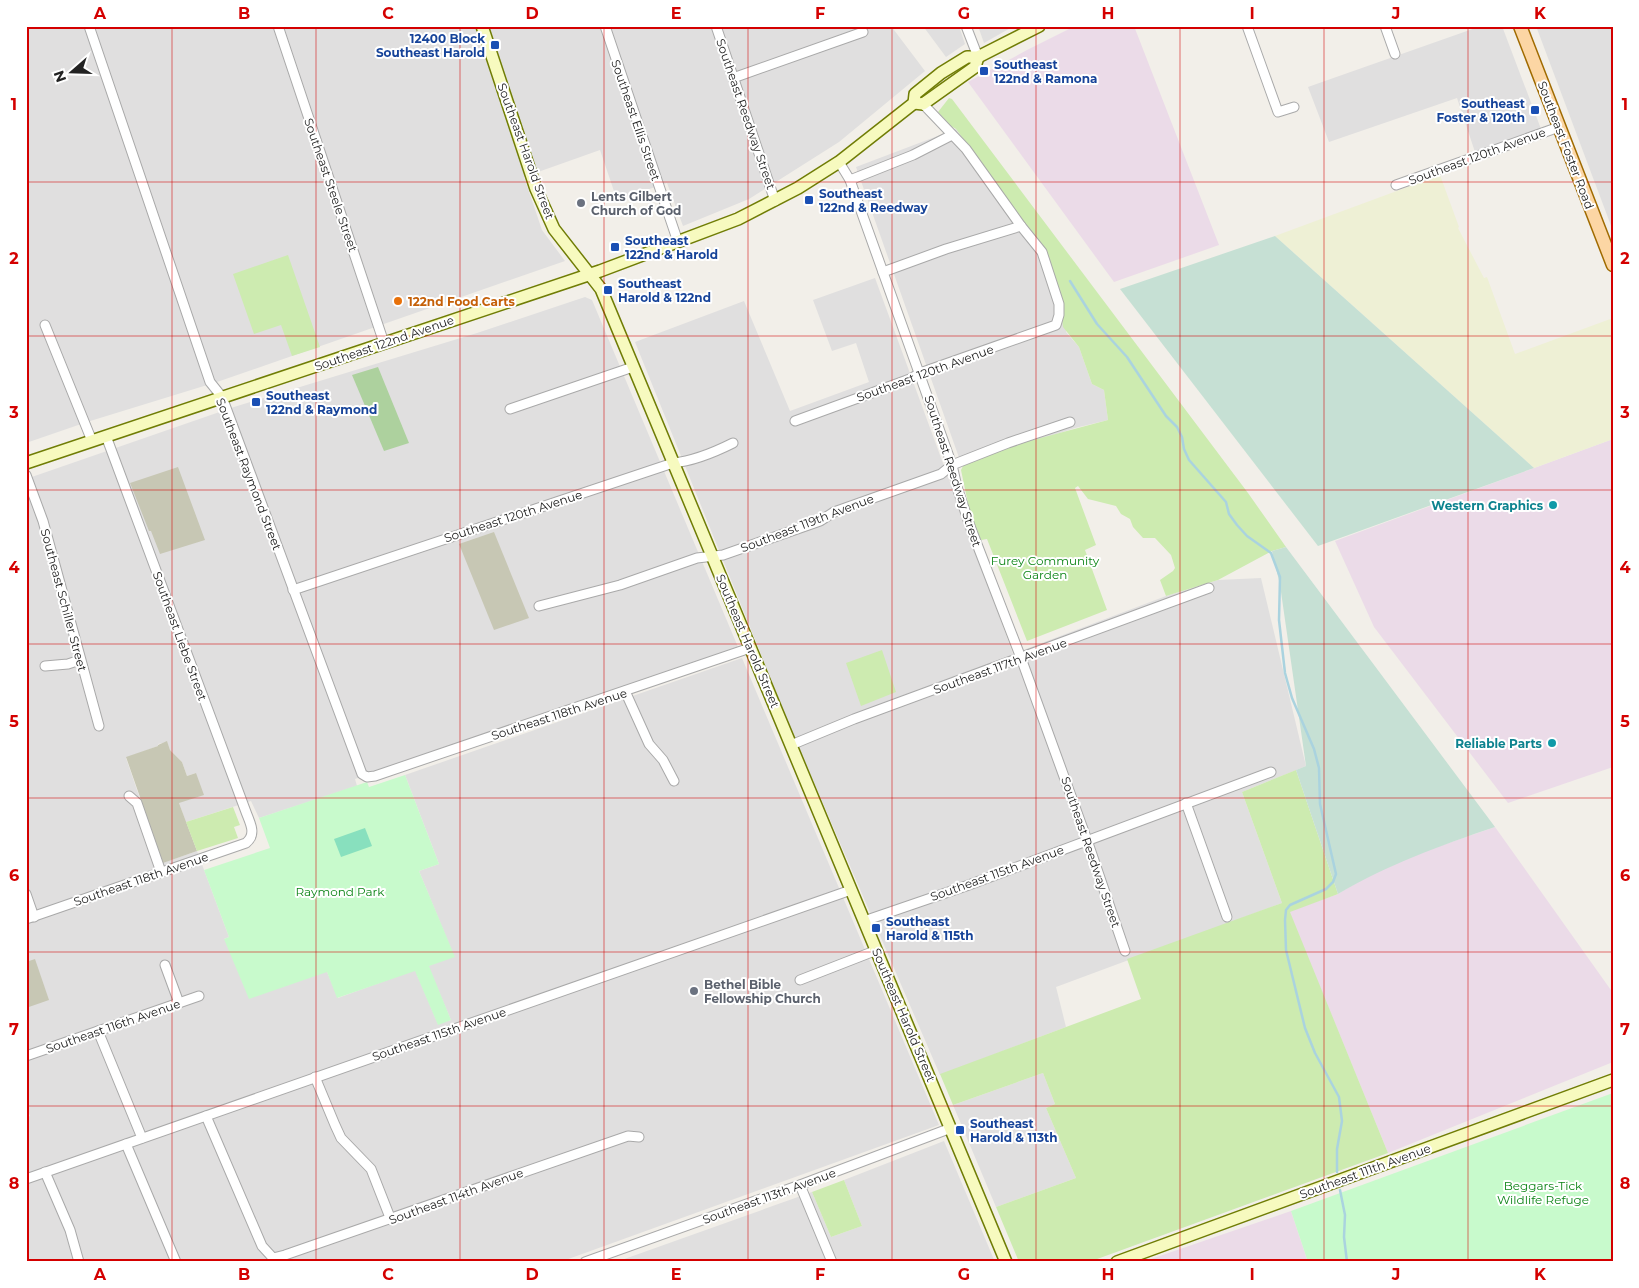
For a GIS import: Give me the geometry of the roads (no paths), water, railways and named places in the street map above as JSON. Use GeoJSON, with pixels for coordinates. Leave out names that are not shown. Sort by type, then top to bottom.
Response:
{"type":"FeatureCollection","features":[{"type":"Feature","properties":{"kind":"main road","name":"Southeast Foster Road"},"geometry":{"type":"LineString","coordinates":[[1520,26],[1613,264]]}},
{"type":"Feature","properties":{"kind":"street","name":"Southeast Raymond Street"},"geometry":{"type":"LineString","coordinates":[[89,26],[210,382],[222,397],[362,774],[367,777]]}},
{"type":"Feature","properties":{"kind":"street","name":"Southeast Steele Street"},"geometry":{"type":"LineString","coordinates":[[278,26],[384,343]]}},
{"type":"Feature","properties":{"kind":"street","name":"Southeast Harold Street"},"geometry":{"type":"LineString","coordinates":[[482,26],[536,189],[547,215],[558,235],[601,289],[1006,1262]]}},
{"type":"Feature","properties":{"kind":"street","name":"Southeast Ellis Street"},"geometry":{"type":"LineString","coordinates":[[605,26],[678,242]]}},
{"type":"Feature","properties":{"kind":"street","name":"Southeast Reedway Street"},"geometry":{"type":"LineString","coordinates":[[716,26],[775,201]]}},
{"type":"Feature","properties":{"kind":"street"},"geometry":{"type":"LineString","coordinates":[[966,26],[978,57]]}},
{"type":"Feature","properties":{"kind":"street","name":"Southeast 122nd Avenue"},"geometry":{"type":"LineString","coordinates":[[26,463],[589,274],[738,219],[775,201],[839,162],[919,104],[915,94],[941,73],[967,57],[978,57],[1038,26]]}},
{"type":"Feature","properties":{"kind":"street"},"geometry":{"type":"LineString","coordinates":[[1247,26],[1278,112],[1294,107]]}},
{"type":"Feature","properties":{"kind":"street"},"geometry":{"type":"LineString","coordinates":[[1385,26],[1395,54]]}},
{"type":"Feature","properties":{"kind":"street"},"geometry":{"type":"LineString","coordinates":[[734,78],[863,32]]}},
{"type":"Feature","properties":{"kind":"street"},"geometry":{"type":"LineString","coordinates":[[882,272],[946,249],[1021,226],[966,149],[919,104]]}},
{"type":"Feature","properties":{"kind":"street","name":"Southeast 120th Avenue"},"geometry":{"type":"LineString","coordinates":[[1396,185],[1559,127]]}},
{"type":"Feature","properties":{"kind":"street"},"geometry":{"type":"LineString","coordinates":[[850,180],[913,155],[952,135]]}},
{"type":"Feature","properties":{"kind":"street","name":"Southeast Reedway Street"},"geometry":{"type":"LineString","coordinates":[[839,162],[850,180],[920,373],[952,465],[970,526],[1021,658],[1125,951]]}},
{"type":"Feature","properties":{"kind":"street","name":"Southeast 120th Avenue"},"geometry":{"type":"LineString","coordinates":[[795,420],[1056,325],[1059,315],[1058,304],[1042,252],[1021,226]]}},
{"type":"Feature","properties":{"kind":"street"},"geometry":{"type":"LineString","coordinates":[[45,325],[92,441]]}},
{"type":"Feature","properties":{"kind":"street"},"geometry":{"type":"LineString","coordinates":[[510,409],[633,367]]}},
{"type":"Feature","properties":{"kind":"street","name":"Southeast 119th Avenue"},"geometry":{"type":"LineString","coordinates":[[539,606],[620,584],[697,558],[723,555],[820,521],[834,512],[941,474],[952,465],[1070,422]]}},
{"type":"Feature","properties":{"kind":"street","name":"Southeast Liebe Street"},"geometry":{"type":"LineString","coordinates":[[106,436],[246,812],[252,829],[252,835]]}},
{"type":"Feature","properties":{"kind":"street","name":"Southeast 120th Avenue"},"geometry":{"type":"LineString","coordinates":[[293,590],[673,463],[683,462],[720,449],[733,442]]}},
{"type":"Feature","properties":{"kind":"street","name":"Southeast Schiller Street"},"geometry":{"type":"LineString","coordinates":[[26,475],[36,501],[100,726]]}},
{"type":"Feature","properties":{"kind":"street"},"geometry":{"type":"LineString","coordinates":[[26,504],[36,501]]}},
{"type":"Feature","properties":{"kind":"street","name":"Southeast 117th Avenue"},"geometry":{"type":"LineString","coordinates":[[791,745],[854,719],[1209,588]]}},
{"type":"Feature","properties":{"kind":"street","name":"Southeast 118th Avenue"},"geometry":{"type":"LineString","coordinates":[[367,777],[625,692],[750,648]]}},
{"type":"Feature","properties":{"kind":"street"},"geometry":{"type":"LineString","coordinates":[[45,666],[68,664],[80,660]]}},
{"type":"Feature","properties":{"kind":"street"},"geometry":{"type":"LineString","coordinates":[[625,692],[649,744],[663,760],[674,781]]}},
{"type":"Feature","properties":{"kind":"street","name":"Southeast 115th Avenue"},"geometry":{"type":"LineString","coordinates":[[864,921],[966,886],[1270,772]]}},
{"type":"Feature","properties":{"kind":"street"},"geometry":{"type":"LineString","coordinates":[[129,796],[137,803],[161,872]]}},
{"type":"Feature","properties":{"kind":"street"},"geometry":{"type":"LineString","coordinates":[[1186,803],[1227,917]]}},
{"type":"Feature","properties":{"kind":"street","name":"Southeast 118th Avenue"},"geometry":{"type":"LineString","coordinates":[[30,918],[246,843],[252,835]]}},
{"type":"Feature","properties":{"kind":"street","name":"Southeast 115th Avenue"},"geometry":{"type":"LineString","coordinates":[[26,1178],[852,890]]}},
{"type":"Feature","properties":{"kind":"street"},"geometry":{"type":"LineString","coordinates":[[26,894],[30,918]]}},
{"type":"Feature","properties":{"kind":"street"},"geometry":{"type":"LineString","coordinates":[[800,980],[877,950]]}},
{"type":"Feature","properties":{"kind":"street"},"geometry":{"type":"LineString","coordinates":[[164,965],[179,1003]]}},
{"type":"Feature","properties":{"kind":"street","name":"Southeast 116th Avenue"},"geometry":{"type":"LineString","coordinates":[[26,1056],[199,996]]}},
{"type":"Feature","properties":{"kind":"street"},"geometry":{"type":"LineString","coordinates":[[98,1031],[142,1138]]}},
{"type":"Feature","properties":{"kind":"street"},"geometry":{"type":"LineString","coordinates":[[315,1078],[334,1125],[342,1138],[371,1169],[391,1220]]}},
{"type":"Feature","properties":{"kind":"street","name":"Southeast 111th Avenue"},"geometry":{"type":"LineString","coordinates":[[1117,1262],[1613,1080]]}},
{"type":"Feature","properties":{"kind":"street","name":"Southeast 114th Avenue"},"geometry":{"type":"LineString","coordinates":[[206,1116],[262,1246],[273,1258],[391,1220],[603,1144],[628,1136],[639,1137]]}},
{"type":"Feature","properties":{"kind":"street","name":"Southeast 113th Avenue"},"geometry":{"type":"LineString","coordinates":[[585,1262],[800,1185],[951,1128]]}},
{"type":"Feature","properties":{"kind":"street"},"geometry":{"type":"LineString","coordinates":[[126,1144],[176,1262]]}},
{"type":"Feature","properties":{"kind":"street"},"geometry":{"type":"LineString","coordinates":[[45,1172],[70,1230],[79,1262]]}},
{"type":"Feature","properties":{"kind":"street"},"geometry":{"type":"LineString","coordinates":[[800,1185],[832,1262]]}},
{"type":"Feature","properties":{"kind":"waterway"},"geometry":{"type":"LineString","coordinates":[[1070,281],[1097,324],[1127,357],[1166,416],[1177,427],[1189,460],[1226,502],[1229,514],[1237,525],[1247,536],[1271,553],[1280,577],[1279,620],[1285,673],[1292,698],[1314,749],[1319,768],[1320,804],[1336,874],[1333,882],[1326,889],[1290,905],[1286,910],[1286,950],[1305,1028],[1315,1053],[1339,1097],[1342,1121],[1337,1149],[1337,1172]]}},
{"type":"Feature","properties":{"kind":"waterway"},"geometry":{"type":"LineString","coordinates":[[1340,1190],[1345,1215],[1344,1237],[1347,1262]]}},
{"type":"Feature","properties":{"kind":"place","name":"12400 Block Southeast Harold"},"geometry":{"type":"Point","coordinates":[495,45]}},
{"type":"Feature","properties":{"kind":"place","name":"Southeast 122nd & Ramona"},"geometry":{"type":"Point","coordinates":[984,71]}},
{"type":"Feature","properties":{"kind":"place","name":"Southeast Foster & 120th"},"geometry":{"type":"Point","coordinates":[1535,110]}},
{"type":"Feature","properties":{"kind":"place","name":"Southeast 122nd & Reedway"},"geometry":{"type":"Point","coordinates":[809,200]}},
{"type":"Feature","properties":{"kind":"place","name":"Lents Gilbert Church of God"},"geometry":{"type":"Point","coordinates":[581,203]}},
{"type":"Feature","properties":{"kind":"place","name":"Southeast 122nd & Harold"},"geometry":{"type":"Point","coordinates":[615,247]}},
{"type":"Feature","properties":{"kind":"place","name":"Southeast Harold & 122nd"},"geometry":{"type":"Point","coordinates":[608,290]}},
{"type":"Feature","properties":{"kind":"place","name":"122nd Food Carts"},"geometry":{"type":"Point","coordinates":[398,301]}},
{"type":"Feature","properties":{"kind":"place","name":"Southeast 122nd & Raymond"},"geometry":{"type":"Point","coordinates":[256,402]}},
{"type":"Feature","properties":{"kind":"place","name":"Western Graphics"},"geometry":{"type":"Point","coordinates":[1553,505]}},
{"type":"Feature","properties":{"kind":"place","name":"Reliable Parts"},"geometry":{"type":"Point","coordinates":[1552,743]}},
{"type":"Feature","properties":{"kind":"place","name":"Southeast Harold & 115th"},"geometry":{"type":"Point","coordinates":[876,928]}},
{"type":"Feature","properties":{"kind":"place","name":"Bethel Bible Fellowship Church"},"geometry":{"type":"Point","coordinates":[694,991]}},
{"type":"Feature","properties":{"kind":"place","name":"Southeast Harold & 113th"},"geometry":{"type":"Point","coordinates":[960,1130]}},
{"type":"Feature","properties":{"kind":"park label","name":"Furey Community Garden"},"geometry":{"type":"Point","coordinates":[1045,567]}},
{"type":"Feature","properties":{"kind":"park label","name":"Raymond Park"},"geometry":{"type":"Point","coordinates":[340,891]}},
{"type":"Feature","properties":{"kind":"park label","name":"Beggars-Tick Wildlife Refuge"},"geometry":{"type":"Point","coordinates":[1543,1192]}}]}
